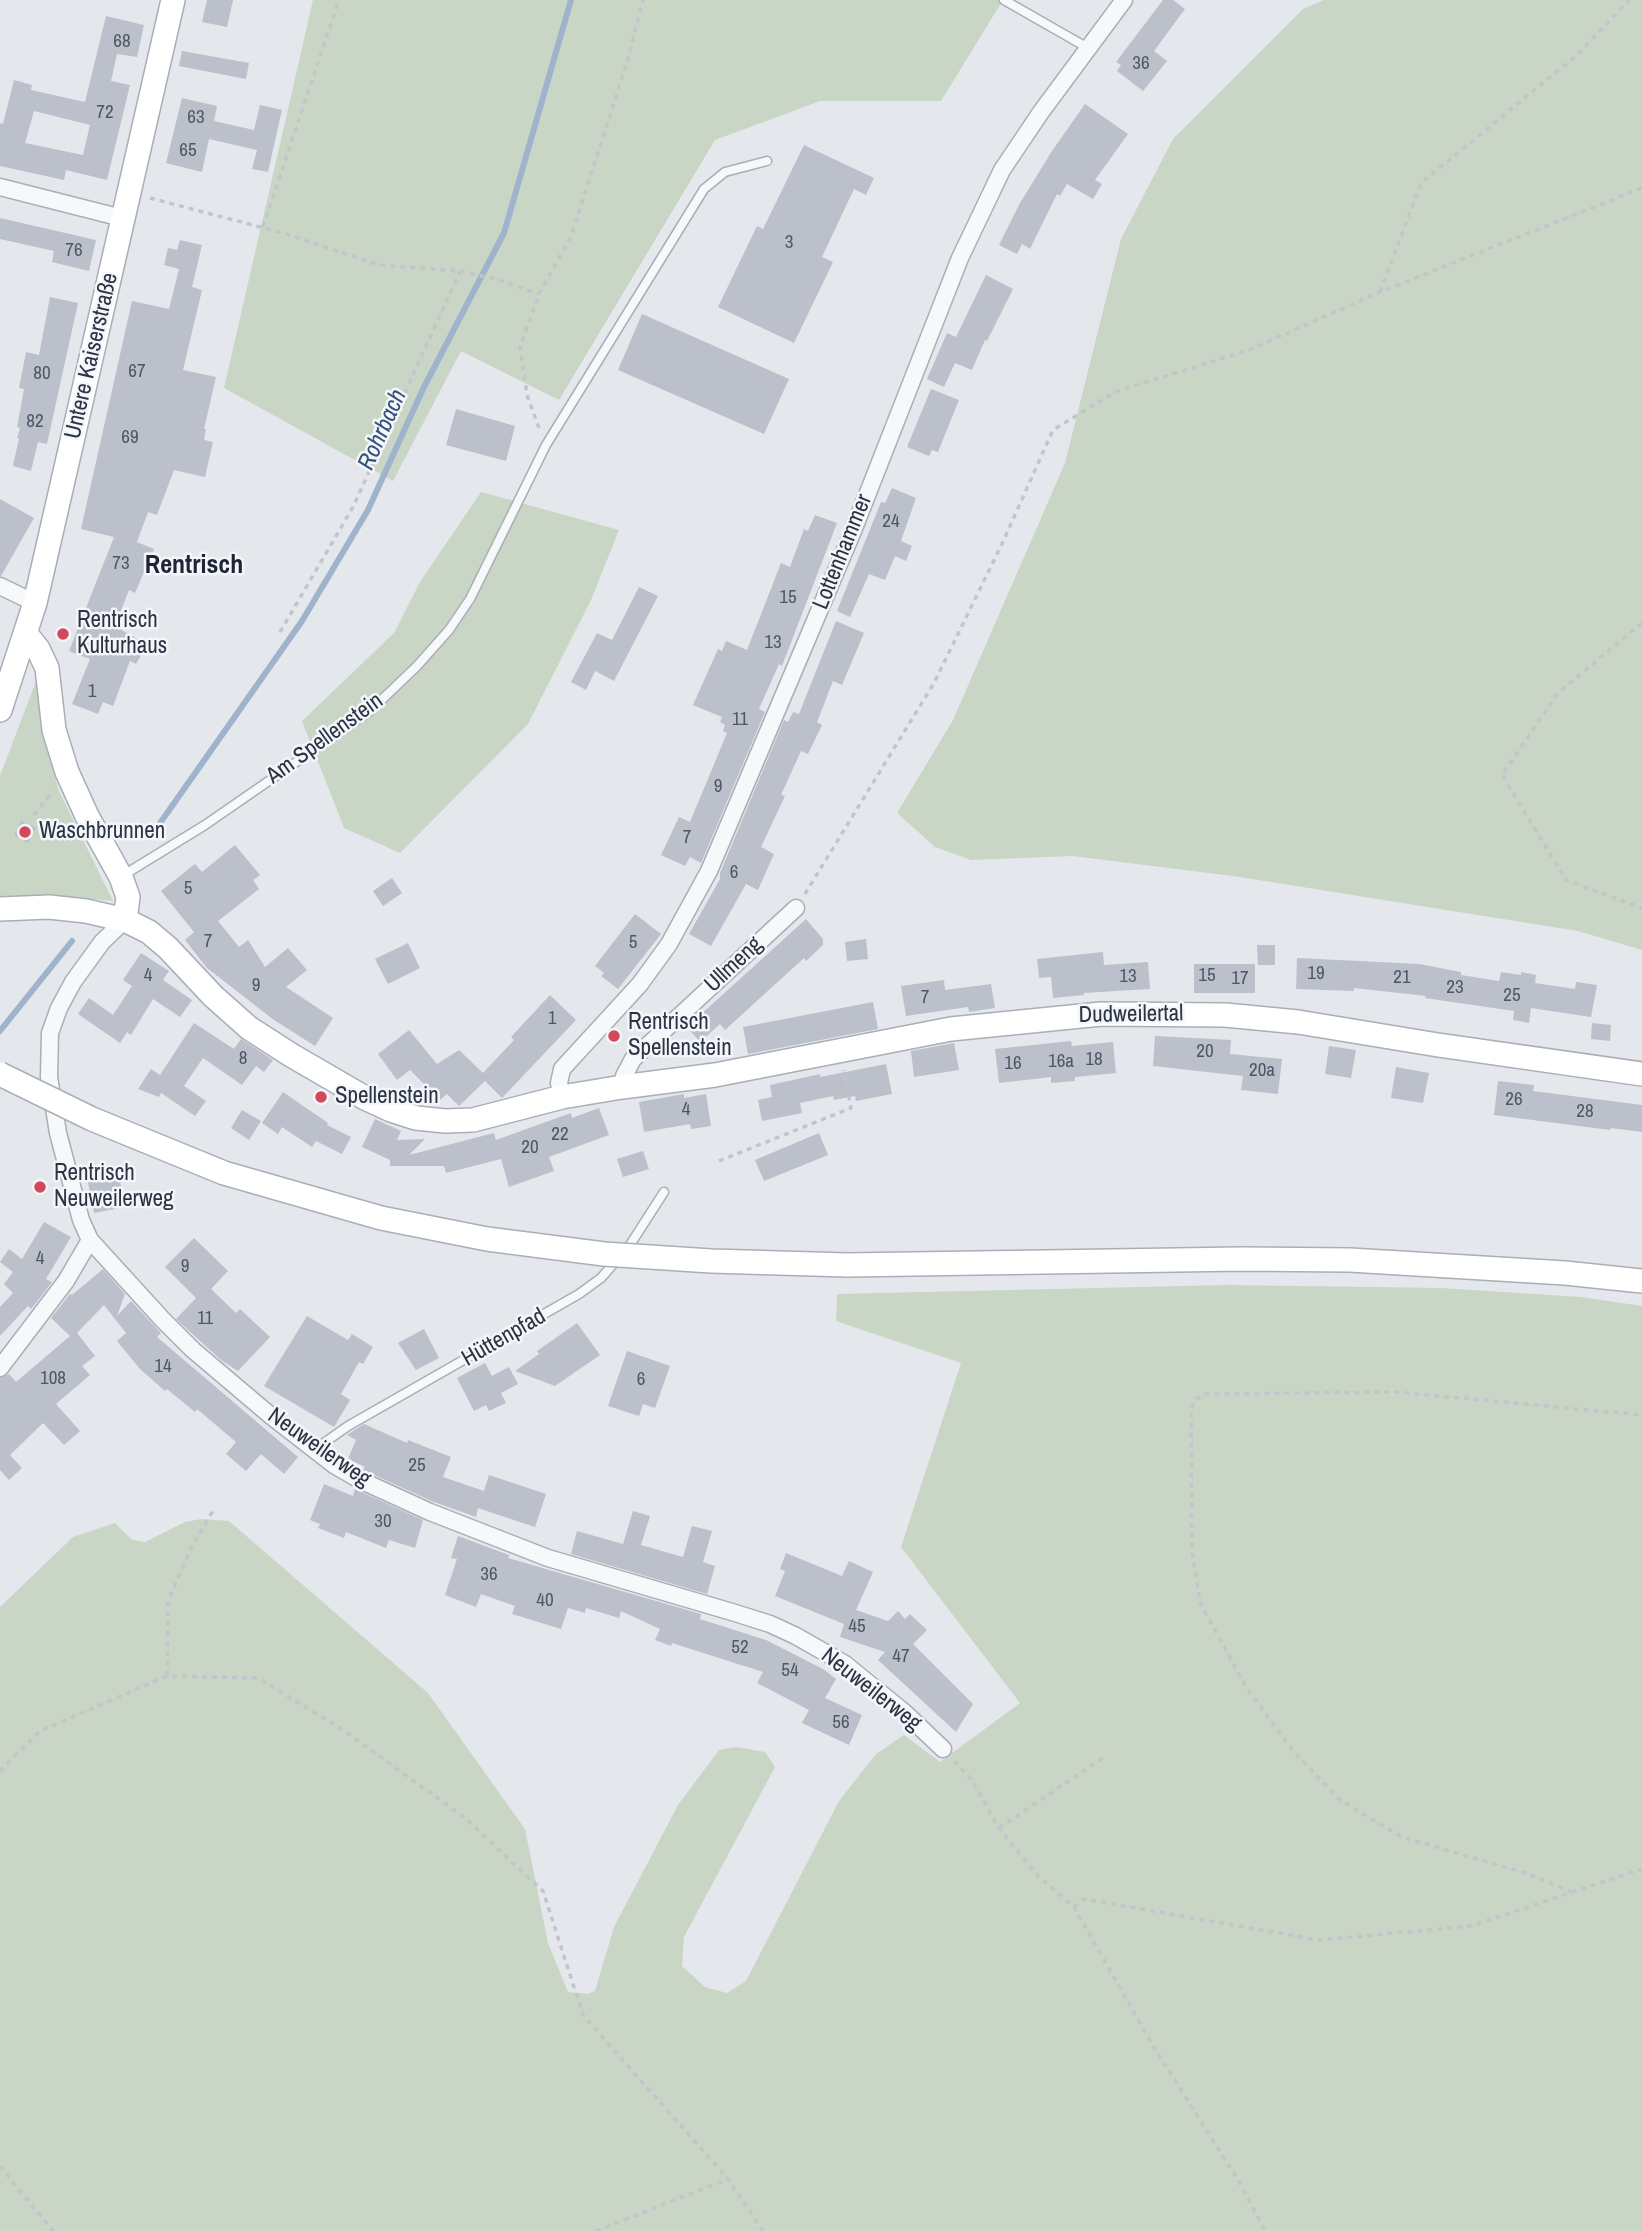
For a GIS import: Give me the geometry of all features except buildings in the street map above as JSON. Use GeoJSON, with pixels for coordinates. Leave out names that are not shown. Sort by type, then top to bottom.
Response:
{"type":"FeatureCollection","features":[{"type":"Feature","properties":{"kind":"main road","name":"Untere Kaiserstraße"},"geometry":{"type":"LineString","coordinates":[[0,710],[35,603],[173,0]]}},
{"type":"Feature","properties":{"kind":"main road"},"geometry":{"type":"LineString","coordinates":[[26,634],[38,649],[47,668],[54,730],[67,772],[87,816],[121,877],[128,897],[125,919]]}},
{"type":"Feature","properties":{"kind":"main road"},"geometry":{"type":"LineString","coordinates":[[0,909],[49,907],[125,919],[149,932],[169,948],[213,996],[250,1028],[365,1098],[416,1118],[473,1120],[562,1097],[622,1087]]}},
{"type":"Feature","properties":{"kind":"main road","name":"Dudweilertal"},"geometry":{"type":"LineString","coordinates":[[622,1087],[715,1075],[951,1029],[1101,1014],[1225,1015],[1298,1022],[1642,1074]]}},
{"type":"Feature","properties":{"kind":"main road"},"geometry":{"type":"LineString","coordinates":[[0,1074],[92,1119],[211,1168],[292,1194],[381,1218],[487,1239],[604,1254],[711,1261],[847,1265],[1242,1259],[1350,1261],[1565,1273],[1642,1281]]}},
{"type":"Feature","properties":{"kind":"street","name":"Lottenhammer"},"geometry":{"type":"LineString","coordinates":[[562,1097],[559,1083],[562,1069],[647,974],[669,944],[709,871],[853,531],[960,258],[1002,170],[1041,112],[1124,0]]}},
{"type":"Feature","properties":{"kind":"street"},"geometry":{"type":"LineString","coordinates":[[0,187],[122,218]]}},
{"type":"Feature","properties":{"kind":"street"},"geometry":{"type":"LineString","coordinates":[[0,586],[35,603]]}},
{"type":"Feature","properties":{"kind":"street","name":"Ullmeng"},"geometry":{"type":"LineString","coordinates":[[622,1087],[624,1076],[633,1059],[796,908]]}},
{"type":"Feature","properties":{"kind":"street","name":"Neuweilerweg"},"geometry":{"type":"LineString","coordinates":[[125,919],[102,942],[59,1008],[50,1033],[49,1077],[58,1133],[75,1201],[90,1240],[193,1350],[314,1450],[371,1486],[548,1558],[770,1624],[845,1664],[904,1712],[943,1749]]}},
{"type":"Feature","properties":{"kind":"street"},"geometry":{"type":"LineString","coordinates":[[0,1368],[60,1290],[90,1240]]}},
{"type":"Feature","properties":{"kind":"lane"},"geometry":{"type":"LineString","coordinates":[[1004,0],[1088,48]]}},
{"type":"Feature","properties":{"kind":"lane","name":"Am Spellenstein"},"geometry":{"type":"LineString","coordinates":[[121,877],[205,825],[370,711],[417,666],[449,630],[470,599],[546,445],[704,189],[724,172],[766,161]]}},
{"type":"Feature","properties":{"kind":"lane","name":"Hüttenpfad"},"geometry":{"type":"LineString","coordinates":[[314,1450],[348,1426],[531,1324],[601,1278],[630,1245],[664,1192]]}},
{"type":"Feature","properties":{"kind":"path"},"geometry":{"type":"LineString","coordinates":[[263,228],[339,0]]}},
{"type":"Feature","properties":{"kind":"path"},"geometry":{"type":"LineString","coordinates":[[546,445],[527,395],[520,347],[539,294],[571,236],[582,206],[628,62],[643,0]]}},
{"type":"Feature","properties":{"kind":"path"},"geometry":{"type":"LineString","coordinates":[[1380,292],[1421,183],[1577,55],[1629,0]]}},
{"type":"Feature","properties":{"kind":"path"},"geometry":{"type":"LineString","coordinates":[[796,908],[934,683],[1001,546],[1053,430],[1115,392],[1249,350],[1380,292],[1642,188]]}},
{"type":"Feature","properties":{"kind":"path"},"geometry":{"type":"LineString","coordinates":[[128,192],[263,228],[379,265],[460,271],[539,294]]}},
{"type":"Feature","properties":{"kind":"path"},"geometry":{"type":"LineString","coordinates":[[280,632],[353,507],[460,271]]}},
{"type":"Feature","properties":{"kind":"path"},"geometry":{"type":"LineString","coordinates":[[1642,623],[1558,693],[1502,775],[1566,880],[1642,908]]}},
{"type":"Feature","properties":{"kind":"path"},"geometry":{"type":"LineString","coordinates":[[34,815],[67,772]]}},
{"type":"Feature","properties":{"kind":"path"},"geometry":{"type":"LineString","coordinates":[[719,1161],[851,1108],[840,1050]]}},
{"type":"Feature","properties":{"kind":"path"},"geometry":{"type":"LineString","coordinates":[[1572,1892],[1529,1874],[1402,1838],[1340,1800],[1293,1751],[1246,1687],[1201,1605],[1192,1553],[1191,1411],[1195,1400],[1205,1394],[1396,1391],[1642,1415]]}},
{"type":"Feature","properties":{"kind":"path"},"geometry":{"type":"LineString","coordinates":[[167,1675],[168,1601],[192,1546],[214,1510]]}},
{"type":"Feature","properties":{"kind":"path"},"geometry":{"type":"LineString","coordinates":[[0,1771],[40,1731],[167,1675],[258,1678],[343,1730],[465,1818],[543,1891],[583,2015],[728,2179],[763,2231]]}},
{"type":"Feature","properties":{"kind":"path"},"geometry":{"type":"LineString","coordinates":[[943,1749],[971,1779],[999,1828],[1035,1874],[1073,1907],[1152,2043],[1238,2180],[1265,2231]]}},
{"type":"Feature","properties":{"kind":"path"},"geometry":{"type":"LineString","coordinates":[[999,1828],[1107,1755]]}},
{"type":"Feature","properties":{"kind":"path"},"geometry":{"type":"LineString","coordinates":[[1073,1907],[1084,1899],[1319,1940],[1471,1926],[1642,1869]]}},
{"type":"Feature","properties":{"kind":"path"},"geometry":{"type":"LineString","coordinates":[[0,2166],[53,2231]]}},
{"type":"Feature","properties":{"kind":"path"},"geometry":{"type":"LineString","coordinates":[[596,2231],[728,2179]]}},
{"type":"Feature","properties":{"kind":"green space"},"geometry":{"type":"Polygon","coordinates":[[[313,0],[1003,0],[941,101],[820,101],[715,140],[559,400],[461,351],[393,481],[224,388],[313,0]]]}},
{"type":"Feature","properties":{"kind":"green space"},"geometry":{"type":"Polygon","coordinates":[[[1324,0],[1642,0],[1642,950],[1578,931],[1233,876],[1073,856],[971,860],[935,847],[897,813],[953,720],[1065,463],[1121,239],[1173,139],[1303,9],[1324,0]]]}},
{"type":"Feature","properties":{"kind":"green space"},"geometry":{"type":"Polygon","coordinates":[[[481,492],[619,530],[591,600],[528,724],[400,853],[344,828],[302,721],[394,633],[420,582],[481,492]]]}},
{"type":"Feature","properties":{"kind":"green space","name":"Waschbrunnen"},"geometry":{"type":"Polygon","coordinates":[[[36,681],[40,684],[41,717],[58,789],[113,901],[52,895],[0,896],[0,776],[36,681]]]}},
{"type":"Feature","properties":{"kind":"green space"},"geometry":{"type":"Polygon","coordinates":[[[1227,1285],[1441,1288],[1581,1297],[1642,1306],[1642,2231],[0,2231],[0,1607],[73,1537],[115,1523],[132,1540],[145,1542],[185,1522],[201,1519],[229,1521],[428,1693],[525,1829],[548,1943],[568,1992],[587,1994],[595,1991],[614,1927],[678,1805],[719,1750],[736,1747],[765,1752],[775,1767],[684,1937],[682,1966],[705,1987],[727,1993],[746,1981],[839,1801],[876,1754],[904,1735],[940,1762],[1020,1703],[901,1547],[961,1363],[836,1321],[837,1294],[1227,1285]]]}},
{"type":"Feature","properties":{"kind":"waterway","name":"Rohrbach"},"geometry":{"type":"LineString","coordinates":[[151,836],[302,621],[368,510],[423,389],[504,233],[571,0]]}},
{"type":"Feature","properties":{"kind":"waterway","name":"Rohrbach"},"geometry":{"type":"LineString","coordinates":[[0,1031],[72,941]]}},
{"type":"Feature","properties":{"kind":"place","name":"Rentrisch Kulturhaus"},"geometry":{"type":"Point","coordinates":[63,634]}},
{"type":"Feature","properties":{"kind":"place","name":"Waschbrunnen"},"geometry":{"type":"Point","coordinates":[25,832]}},
{"type":"Feature","properties":{"kind":"place","name":"Rentrisch Spellenstein"},"geometry":{"type":"Point","coordinates":[614,1036]}},
{"type":"Feature","properties":{"kind":"place","name":"Spellenstein"},"geometry":{"type":"Point","coordinates":[321,1097]}},
{"type":"Feature","properties":{"kind":"place","name":"Rentrisch Neuweilerweg"},"geometry":{"type":"Point","coordinates":[40,1187]}},
{"type":"Feature","properties":{"kind":"district","name":"Rentrisch"},"geometry":{"type":"Point","coordinates":[194,566]}}]}
